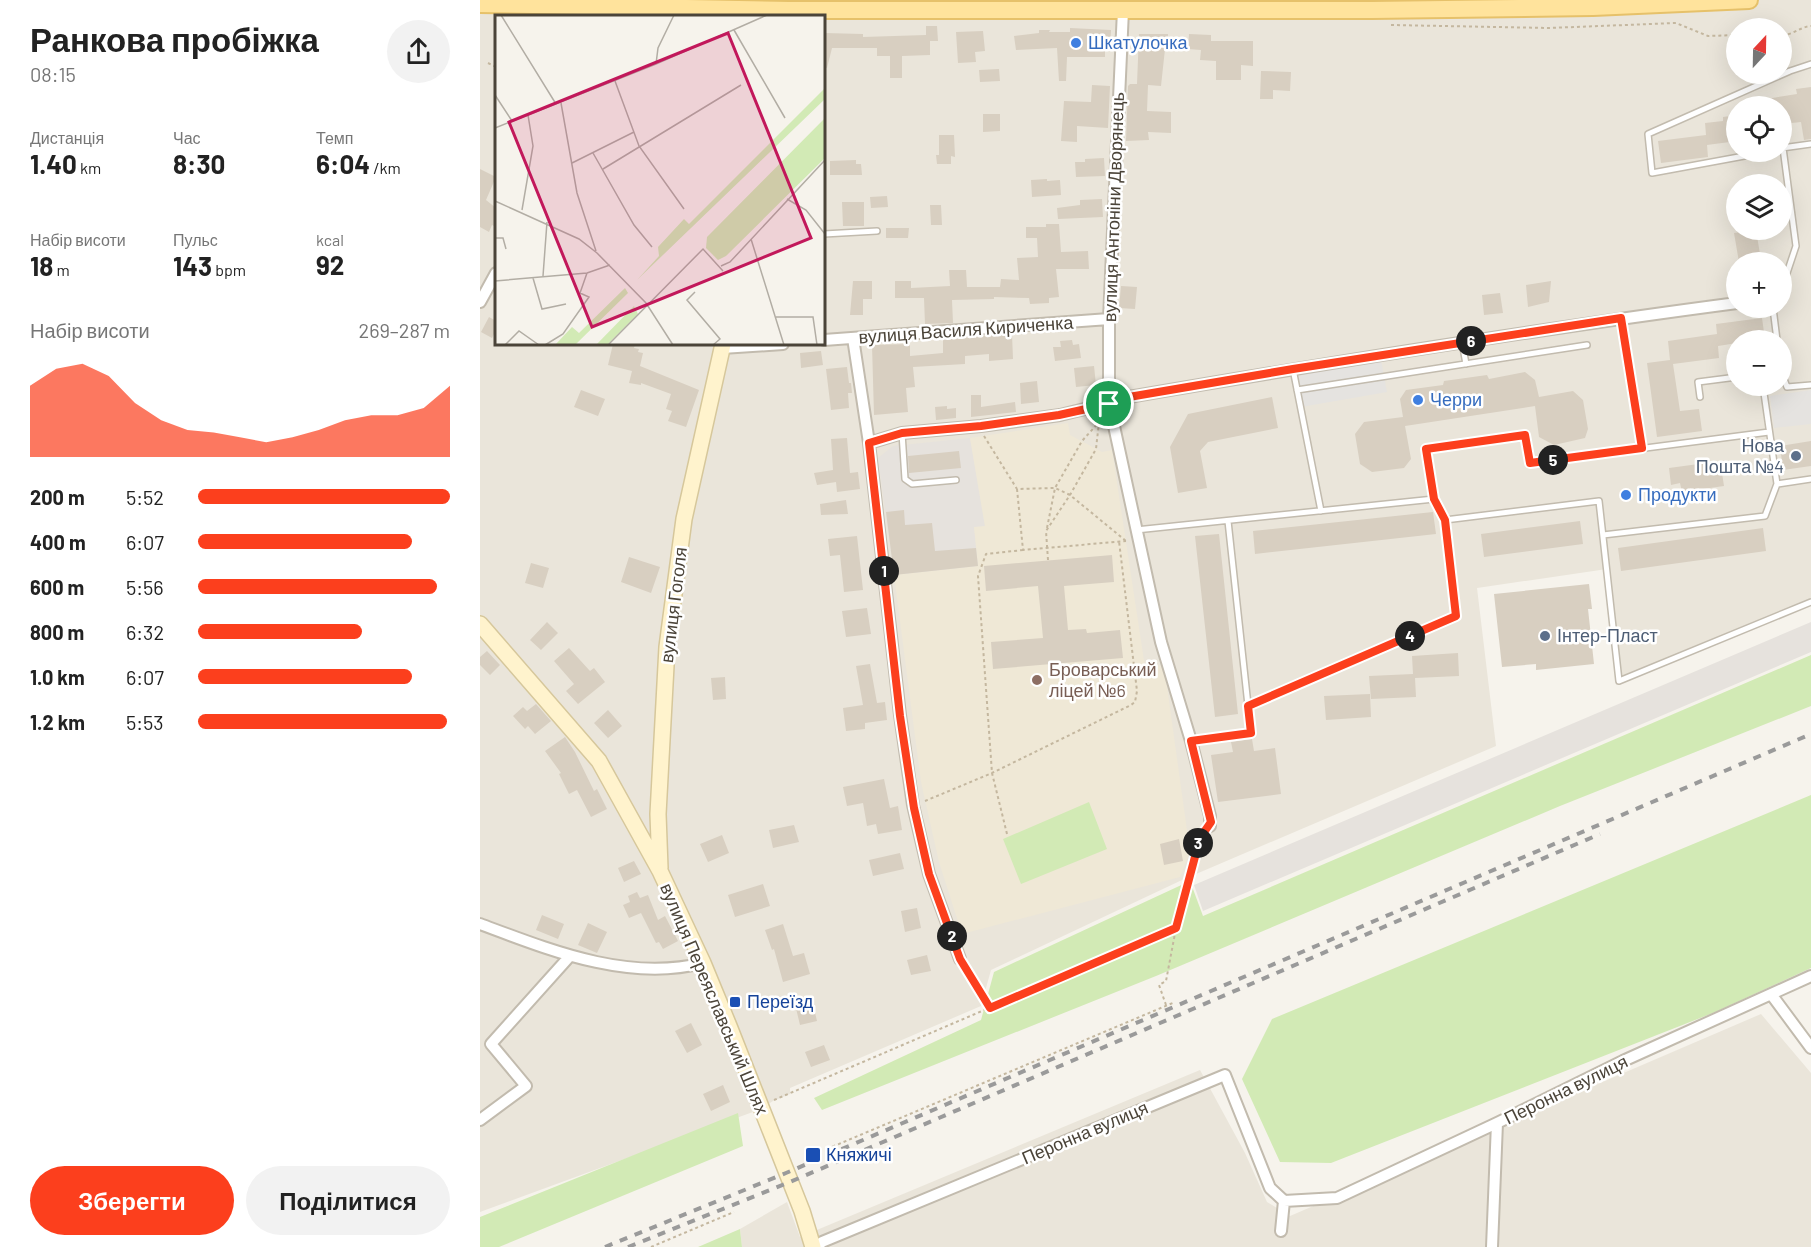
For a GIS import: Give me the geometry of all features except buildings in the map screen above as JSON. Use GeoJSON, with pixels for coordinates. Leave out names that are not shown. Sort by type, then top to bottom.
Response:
{"type":"FeatureCollection","features":[{"type":"Feature","properties":{"kind":"main road"},"geometry":{"type":"LineString","coordinates":[[480,4],[497,2],[592,11],[764,5],[788,13],[1092,5],[1123,10],[1168,5],[1593,7],[1749,0]]}},
{"type":"Feature","properties":{"kind":"street","name":"вулиця Антоніни Дворянець"},"geometry":{"type":"LineString","coordinates":[[1123,10],[1109,318],[1109,404],[1161,642],[1191,741],[1210,816],[1210,826]]}},
{"type":"Feature","properties":{"kind":"street"},"geometry":{"type":"LineString","coordinates":[[480,302],[495,275]]}},
{"type":"Feature","properties":{"kind":"street"},"geometry":{"type":"LineString","coordinates":[[869,443],[902,433],[981,426],[1059,415],[1109,404],[1123,398],[1293,369],[1621,318],[1726,304]]}},
{"type":"Feature","properties":{"kind":"street","name":"вулиця Василя Кириченка"},"geometry":{"type":"LineString","coordinates":[[825,340],[1109,318]]}},
{"type":"Feature","properties":{"kind":"street"},"geometry":{"type":"LineString","coordinates":[[853,338],[869,443],[900,716],[914,805],[929,874],[960,959]]}},
{"type":"Feature","properties":{"kind":"street"},"geometry":{"type":"LineString","coordinates":[[723,346],[753,345]]}},
{"type":"Feature","properties":{"kind":"street","name":"вулиця Гоголя"},"geometry":{"type":"LineString","coordinates":[[660,871],[658,814],[667,647],[684,519],[723,346]]}},
{"type":"Feature","properties":{"kind":"street","name":"вулиця Переяславський Шлях"},"geometry":{"type":"LineString","coordinates":[[480,624],[599,761],[660,871],[703,963],[815,1247]]}},
{"type":"Feature","properties":{"kind":"street"},"geometry":{"type":"LineString","coordinates":[[480,924],[569,957],[623,966],[679,969],[703,963]]}},
{"type":"Feature","properties":{"kind":"street"},"geometry":{"type":"LineString","coordinates":[[480,1120],[526,1086],[491,1044],[569,957]]}},
{"type":"Feature","properties":{"kind":"street","name":"Перонна вулиця"},"geometry":{"type":"LineString","coordinates":[[815,1247],[822,1242],[1224,1075],[1270,1188],[1284,1201],[1337,1198],[1623,1061],[1811,976]]}},
{"type":"Feature","properties":{"kind":"street"},"geometry":{"type":"LineString","coordinates":[[1771,994],[1811,1047]]}},
{"type":"Feature","properties":{"kind":"street"},"geometry":{"type":"LineString","coordinates":[[1492,1247],[1497,1123]]}},
{"type":"Feature","properties":{"kind":"street"},"geometry":{"type":"LineString","coordinates":[[1281,1231],[1284,1201]]}},
{"type":"Feature","properties":{"kind":"lane"},"geometry":{"type":"LineString","coordinates":[[1734,96],[1811,64]]}},
{"type":"Feature","properties":{"kind":"lane"},"geometry":{"type":"LineString","coordinates":[[1726,99],[1648,134],[1652,173],[1726,159]]}},
{"type":"Feature","properties":{"kind":"lane"},"geometry":{"type":"LineString","coordinates":[[1792,147],[1811,144]]}},
{"type":"Feature","properties":{"kind":"lane"},"geometry":{"type":"LineString","coordinates":[[1785,162],[1796,246],[1792,258]]}},
{"type":"Feature","properties":{"kind":"lane"},"geometry":{"type":"LineString","coordinates":[[825,234],[877,231]]}},
{"type":"Feature","properties":{"kind":"lane"},"geometry":{"type":"LineString","coordinates":[[1621,318],[1642,448]]}},
{"type":"Feature","properties":{"kind":"lane"},"geometry":{"type":"LineString","coordinates":[[1462,342],[1466,364]]}},
{"type":"Feature","properties":{"kind":"lane"},"geometry":{"type":"LineString","coordinates":[[1297,390],[1587,345]]}},
{"type":"Feature","properties":{"kind":"lane"},"geometry":{"type":"LineString","coordinates":[[1293,369],[1321,511]]}},
{"type":"Feature","properties":{"kind":"lane"},"geometry":{"type":"LineString","coordinates":[[1700,398],[1698,382],[1726,378]]}},
{"type":"Feature","properties":{"kind":"lane"},"geometry":{"type":"LineString","coordinates":[[1792,387],[1811,385]]}},
{"type":"Feature","properties":{"kind":"lane"},"geometry":{"type":"LineString","coordinates":[[1603,535],[1764,516],[1777,484],[1764,396]]}},
{"type":"Feature","properties":{"kind":"lane"},"geometry":{"type":"LineString","coordinates":[[1248,706],[1456,616],[1445,520],[1434,499],[1426,449],[1525,435],[1530,463],[1769,432]]}},
{"type":"Feature","properties":{"kind":"lane"},"geometry":{"type":"LineString","coordinates":[[902,433],[905,479],[912,484],[956,480]]}},
{"type":"Feature","properties":{"kind":"lane"},"geometry":{"type":"LineString","coordinates":[[1777,484],[1811,479]]}},
{"type":"Feature","properties":{"kind":"lane"},"geometry":{"type":"LineString","coordinates":[[1137,535],[1228,520],[1434,499]]}},
{"type":"Feature","properties":{"kind":"lane"},"geometry":{"type":"LineString","coordinates":[[1445,520],[1599,501],[1619,681],[1811,602]]}},
{"type":"Feature","properties":{"kind":"lane"},"geometry":{"type":"LineString","coordinates":[[1191,741],[1251,733],[1228,520]]}},
{"type":"Feature","properties":{"kind":"path"},"geometry":{"type":"LineString","coordinates":[[1792,33],[1800,27],[1811,26]]}},
{"type":"Feature","properties":{"kind":"path"},"geometry":{"type":"LineString","coordinates":[[488,63],[495,66]]}},
{"type":"Feature","properties":{"kind":"path"},"geometry":{"type":"LineString","coordinates":[[1046,531],[1096,449],[1099,422],[1082,441],[1055,488],[1046,531],[1048,560]]}},
{"type":"Feature","properties":{"kind":"path"},"geometry":{"type":"LineString","coordinates":[[981,426],[983,436],[1017,489],[1023,550]]}},
{"type":"Feature","properties":{"kind":"path"},"geometry":{"type":"LineString","coordinates":[[1017,489],[1055,488],[1070,495],[1126,541]]}},
{"type":"Feature","properties":{"kind":"path"},"geometry":{"type":"LineString","coordinates":[[1007,834],[992,773],[978,576],[986,554],[1126,541],[1137,535]]}},
{"type":"Feature","properties":{"kind":"path"},"geometry":{"type":"LineString","coordinates":[[914,805],[992,773],[1135,702],[1137,691],[1119,541]]}},
{"type":"Feature","properties":{"kind":"path"},"geometry":{"type":"LineString","coordinates":[[1166,1005],[1159,985],[1166,981],[1176,928],[1200,838],[1210,826]]}},
{"type":"Feature","properties":{"kind":"path"},"geometry":{"type":"LineString","coordinates":[[761,1109],[773,1101],[1176,928]]}},
{"type":"Feature","properties":{"kind":"path"},"geometry":{"type":"LineString","coordinates":[[960,959],[990,1008]]}},
{"type":"Feature","properties":{"kind":"path"},"geometry":{"type":"LineString","coordinates":[[827,1149],[1174,1002]]}},
{"type":"Feature","properties":{"kind":"path"},"geometry":{"type":"LineString","coordinates":[[651,1247],[734,1212]]}},
{"type":"Feature","properties":{"kind":"shaded area"},"geometry":{"type":"Polygon","coordinates":[[[480,0],[1811,0],[1811,602],[1619,681],[1607,569],[1477,588],[1496,746],[1182,880],[991,970],[981,1006],[790,1088],[790,1094],[761,1109],[480,1212],[480,0]]]}},
{"type":"Feature","properties":{"kind":"shaded area"},"geometry":{"type":"Polygon","coordinates":[[[1381,360],[1387,392],[1301,407],[1294,375],[1381,360]]]}},
{"type":"Feature","properties":{"kind":"shaded area"},"geometry":{"type":"Polygon","coordinates":[[[1811,390],[1811,424],[1774,428],[1770,396],[1792,396],[1792,393],[1811,390]]]}},
{"type":"Feature","properties":{"kind":"shaded area","name":"Броварський ліцей №6"},"geometry":{"type":"Polygon","coordinates":[[[1068,423],[1070,435],[1102,452],[1112,450],[1145,667],[1164,665],[1190,852],[1180,877],[962,934],[939,862],[921,782],[894,575],[978,566],[974,527],[985,526],[970,438],[1068,423]]]}},
{"type":"Feature","properties":{"kind":"shaded area"},"geometry":{"type":"Polygon","coordinates":[[[970,438],[985,527],[974,527],[978,566],[894,575],[878,458],[893,446],[970,438]]]}},
{"type":"Feature","properties":{"kind":"shaded area"},"geometry":{"type":"Polygon","coordinates":[[[1811,622],[1811,652],[1203,911],[1194,885],[1811,622]]]}},
{"type":"Feature","properties":{"kind":"shaded area"},"geometry":{"type":"Polygon","coordinates":[[[1761,1014],[1811,1073],[1811,1247],[742,1247],[740,1229],[787,1202],[800,1237],[1200,1070],[1245,1153],[1267,1202],[1290,1216],[1761,1014]]]}},
{"type":"Feature","properties":{"kind":"green space"},"geometry":{"type":"Polygon","coordinates":[[[1811,655],[1811,706],[1560,806],[1156,976],[822,1110],[814,1098],[981,1020],[994,972],[1190,881],[1203,916],[1811,655]]]}},
{"type":"Feature","properties":{"kind":"green space"},"geometry":{"type":"Polygon","coordinates":[[[1811,795],[1811,968],[1713,1013],[1331,1163],[1280,1162],[1242,1079],[1272,1019],[1811,795]]]}},
{"type":"Feature","properties":{"kind":"green space"},"geometry":{"type":"Polygon","coordinates":[[[1089,802],[1107,849],[1021,884],[1003,839],[1089,802]]]}},
{"type":"Feature","properties":{"kind":"green space"},"geometry":{"type":"Polygon","coordinates":[[[738,1113],[743,1146],[499,1247],[480,1247],[480,1217],[738,1113]]]}},
{"type":"Feature","properties":{"kind":"green space"},"geometry":{"type":"Polygon","coordinates":[[[740,1229],[742,1247],[698,1247],[740,1229]]]}},
{"type":"Feature","properties":{"kind":"railway"},"geometry":{"type":"LineString","coordinates":[[605,1247],[786,1173],[1811,734]]}},
{"type":"Feature","properties":{"kind":"railway"},"geometry":{"type":"LineString","coordinates":[[628,1247],[790,1182],[1600,834]]}},
{"type":"Feature","properties":{"kind":"place","name":"Шкатулочка"},"geometry":{"type":"Point","coordinates":[1076,43]}},
{"type":"Feature","properties":{"kind":"place","name":"Черри"},"geometry":{"type":"Point","coordinates":[1418,400]}},
{"type":"Feature","properties":{"kind":"place","name":"Нова Пошта №4"},"geometry":{"type":"Point","coordinates":[1796,456]}},
{"type":"Feature","properties":{"kind":"place","name":"Продукти"},"geometry":{"type":"Point","coordinates":[1626,495]}},
{"type":"Feature","properties":{"kind":"place","name":"Інтер-Пласт"},"geometry":{"type":"Point","coordinates":[1545,636]}},
{"type":"Feature","properties":{"kind":"place","name":"Броварський ліцей №6"},"geometry":{"type":"Point","coordinates":[1037,680]}},
{"type":"Feature","properties":{"kind":"place","name":"Переїзд"},"geometry":{"type":"Point","coordinates":[735,1002]}},
{"type":"Feature","properties":{"kind":"place","name":"Княжичі"},"geometry":{"type":"Point","coordinates":[813,1155]}},
{"type":"Feature","properties":{"kind":"route"},"geometry":{"type":"LineString","coordinates":[[1621,318],[1642,448],[1530,463],[1525,435],[1426,449],[1434,499],[1445,520],[1456,616],[1248,706],[1251,733],[1191,741],[1211,822],[1200,838],[1176,928],[990,1008],[960,959],[929,874],[914,808],[900,716],[869,443],[902,433],[981,426],[1059,415],[1109,404],[1123,398],[1293,369],[1621,318]]}}]}
